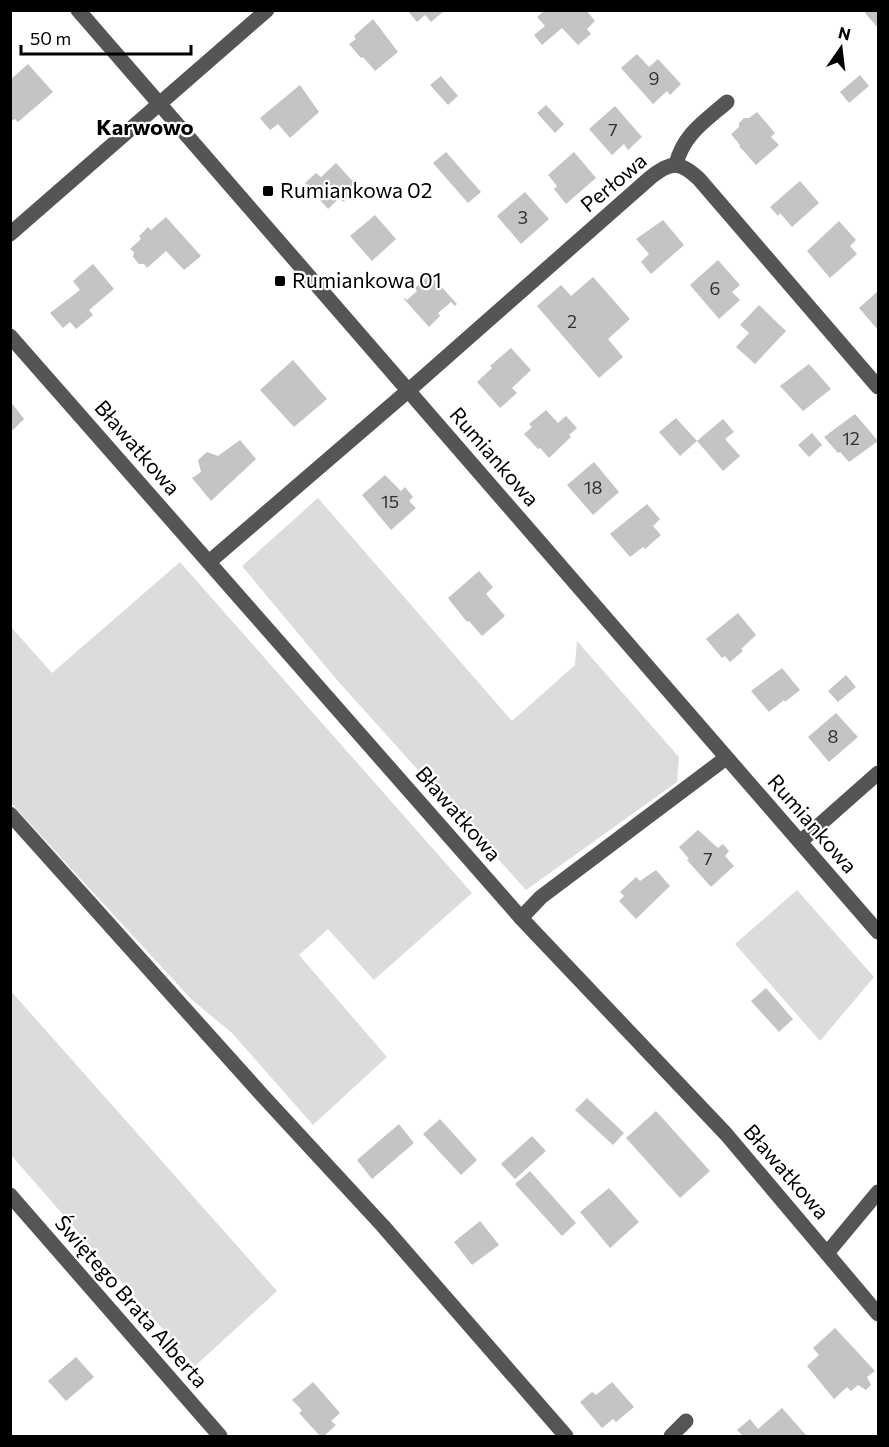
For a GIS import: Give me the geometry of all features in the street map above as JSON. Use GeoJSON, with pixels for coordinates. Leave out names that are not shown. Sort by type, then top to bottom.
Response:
{"type":"FeatureCollection","features":[{"type":"Feature","properties":{"kind":"street","name":"Rumiankowa"},"geometry":{"type":"LineString","coordinates":[[78,10],[879,932]]}},
{"type":"Feature","properties":{"kind":"street"},"geometry":{"type":"LineString","coordinates":[[10,234],[267,10]]}},
{"type":"Feature","properties":{"kind":"street"},"geometry":{"type":"LineString","coordinates":[[676,164],[680,148],[690,134],[727,102]]}},
{"type":"Feature","properties":{"kind":"street","name":"Perłowa"},"geometry":{"type":"LineString","coordinates":[[209,562],[651,177],[664,168],[676,164],[691,171],[699,179],[879,387]]}},
{"type":"Feature","properties":{"kind":"street","name":"Bławatkowa"},"geometry":{"type":"LineString","coordinates":[[10,336],[521,918],[726,1134],[879,1314]]}},
{"type":"Feature","properties":{"kind":"street"},"geometry":{"type":"LineString","coordinates":[[521,918],[541,897],[726,758]]}},
{"type":"Feature","properties":{"kind":"street"},"geometry":{"type":"LineString","coordinates":[[800,842],[879,773]]}},
{"type":"Feature","properties":{"kind":"street"},"geometry":{"type":"LineString","coordinates":[[10,814],[383,1227],[566,1437]]}},
{"type":"Feature","properties":{"kind":"street"},"geometry":{"type":"LineString","coordinates":[[828,1252],[879,1192]]}},
{"type":"Feature","properties":{"kind":"street","name":"Świętego Brata Alberta"},"geometry":{"type":"LineString","coordinates":[[10,1195],[220,1437]]}},
{"type":"Feature","properties":{"kind":"street"},"geometry":{"type":"LineString","coordinates":[[672,1437],[686,1421]]}},
{"type":"Feature","properties":{"kind":"shaded area"},"geometry":{"type":"Polygon","coordinates":[[[318,498],[512,721],[575,665],[577,641],[679,757],[677,782],[526,890],[337,680],[242,566],[318,498]]]}},
{"type":"Feature","properties":{"kind":"shaded area"},"geometry":{"type":"Polygon","coordinates":[[[180,562],[472,893],[374,980],[328,929],[299,955],[387,1057],[313,1125],[232,1033],[191,999],[11,803],[11,627],[52,673],[180,562]]]}},
{"type":"Feature","properties":{"kind":"shaded area"},"geometry":{"type":"Polygon","coordinates":[[[797,890],[874,977],[820,1041],[735,944],[797,890]]]}},
{"type":"Feature","properties":{"kind":"shaded area"},"geometry":{"type":"Polygon","coordinates":[[[10,990],[277,1291],[195,1366],[11,1155],[10,990]]]}},
{"type":"Feature","properties":{"kind":"building"},"geometry":{"type":"Polygon","coordinates":[[[407,10],[445,10],[431,22],[425,15],[417,22],[407,10]]]}},
{"type":"Feature","properties":{"kind":"building"},"geometry":{"type":"Polygon","coordinates":[[[545,10],[586,10],[595,21],[587,29],[591,34],[578,45],[562,28],[542,45],[534,35],[545,26],[537,17],[545,10]]]}},
{"type":"Feature","properties":{"kind":"building"},"geometry":{"type":"Polygon","coordinates":[[[868,10],[878,10],[878,28],[865,13],[868,10]]]}},
{"type":"Feature","properties":{"kind":"building"},"geometry":{"type":"Polygon","coordinates":[[[373,19],[398,52],[375,71],[349,44],[356,39],[354,36],[373,19]]]}},
{"type":"Feature","properties":{"kind":"building"},"geometry":{"type":"Polygon","coordinates":[[[637,54],[649,67],[658,59],[681,84],[670,95],[667,91],[653,104],[621,68],[637,54]]]}},
{"type":"Feature","properties":{"kind":"building"},"geometry":{"type":"Polygon","coordinates":[[[28,64],[53,92],[18,122],[15,119],[10,122],[10,80],[28,64]]]}},
{"type":"Feature","properties":{"kind":"building"},"geometry":{"type":"Polygon","coordinates":[[[860,75],[869,86],[849,103],[840,92],[860,75]]]}},
{"type":"Feature","properties":{"kind":"building"},"geometry":{"type":"Polygon","coordinates":[[[441,76],[458,96],[448,105],[430,85],[441,76]]]}},
{"type":"Feature","properties":{"kind":"building"},"geometry":{"type":"Polygon","coordinates":[[[300,85],[319,112],[290,138],[278,124],[270,130],[260,118],[300,85]]]}},
{"type":"Feature","properties":{"kind":"building"},"geometry":{"type":"Polygon","coordinates":[[[546,105],[564,124],[555,133],[537,113],[546,105]]]}},
{"type":"Feature","properties":{"kind":"building"},"geometry":{"type":"Polygon","coordinates":[[[615,106],[642,137],[628,150],[624,144],[612,155],[589,129],[615,106]]]}},
{"type":"Feature","properties":{"kind":"building"},"geometry":{"type":"Polygon","coordinates":[[[757,112],[775,133],[771,137],[779,145],[756,165],[731,134],[744,118],[749,118],[757,112]]]}},
{"type":"Feature","properties":{"kind":"building"},"geometry":{"type":"Polygon","coordinates":[[[446,152],[481,192],[468,203],[433,163],[446,152]]]}},
{"type":"Feature","properties":{"kind":"building"},"geometry":{"type":"Polygon","coordinates":[[[574,152],[596,178],[566,204],[554,189],[557,186],[548,175],[574,152]]]}},
{"type":"Feature","properties":{"kind":"building"},"geometry":{"type":"Polygon","coordinates":[[[336,163],[359,188],[343,202],[339,198],[328,209],[305,183],[316,173],[321,177],[336,163]]]}},
{"type":"Feature","properties":{"kind":"building"},"geometry":{"type":"Polygon","coordinates":[[[800,181],[819,203],[792,227],[780,213],[778,216],[770,207],[800,181]]]}},
{"type":"Feature","properties":{"kind":"building"},"geometry":{"type":"Polygon","coordinates":[[[525,192],[549,219],[521,244],[497,216],[525,192]]]}},
{"type":"Feature","properties":{"kind":"building"},"geometry":{"type":"Polygon","coordinates":[[[375,215],[396,239],[372,261],[350,236],[375,215]]]}},
{"type":"Feature","properties":{"kind":"building"},"geometry":{"type":"Polygon","coordinates":[[[166,217],[201,256],[184,270],[166,251],[147,268],[144,264],[139,264],[133,257],[134,252],[130,249],[141,239],[139,236],[148,227],[151,230],[166,217]]]}},
{"type":"Feature","properties":{"kind":"building"},"geometry":{"type":"Polygon","coordinates":[[[663,220],[684,245],[651,274],[641,262],[649,254],[636,239],[663,220]]]}},
{"type":"Feature","properties":{"kind":"building"},"geometry":{"type":"Polygon","coordinates":[[[839,221],[856,240],[850,246],[857,254],[830,278],[807,251],[839,221]]]}},
{"type":"Feature","properties":{"kind":"building"},"geometry":{"type":"Polygon","coordinates":[[[718,260],[740,285],[732,292],[740,300],[719,319],[690,285],[718,260]]]}},
{"type":"Feature","properties":{"kind":"building"},"geometry":{"type":"Polygon","coordinates":[[[93,264],[114,289],[89,310],[93,315],[76,329],[70,322],[63,328],[50,313],[80,290],[73,281],[93,264]]]}},
{"type":"Feature","properties":{"kind":"building"},"geometry":{"type":"Polygon","coordinates":[[[430,274],[457,304],[455,306],[451,302],[438,313],[440,316],[429,327],[404,299],[407,300],[417,291],[415,288],[430,274]]]}},
{"type":"Feature","properties":{"kind":"building"},"geometry":{"type":"Polygon","coordinates":[[[593,277],[630,319],[608,339],[623,357],[599,378],[537,306],[561,285],[571,296],[593,277]]]}},
{"type":"Feature","properties":{"kind":"building"},"geometry":{"type":"Polygon","coordinates":[[[878,291],[878,330],[859,308],[878,291]]]}},
{"type":"Feature","properties":{"kind":"building"},"geometry":{"type":"Polygon","coordinates":[[[759,305],[786,331],[755,364],[736,347],[749,333],[740,325],[759,305]]]}},
{"type":"Feature","properties":{"kind":"building"},"geometry":{"type":"Polygon","coordinates":[[[511,348],[531,370],[512,388],[517,393],[500,408],[477,382],[492,368],[490,366],[511,348]]]}},
{"type":"Feature","properties":{"kind":"building"},"geometry":{"type":"Polygon","coordinates":[[[293,360],[327,399],[294,427],[260,390],[293,360]]]}},
{"type":"Feature","properties":{"kind":"building"},"geometry":{"type":"Polygon","coordinates":[[[809,364],[831,389],[803,411],[780,386],[809,364]]]}},
{"type":"Feature","properties":{"kind":"building"},"geometry":{"type":"Polygon","coordinates":[[[10,401],[24,419],[13,430],[10,427],[10,401]]]}},
{"type":"Feature","properties":{"kind":"building"},"geometry":{"type":"Polygon","coordinates":[[[546,410],[558,423],[566,416],[577,428],[549,458],[524,434],[532,427],[529,424],[546,410]]]}},
{"type":"Feature","properties":{"kind":"building"},"geometry":{"type":"Polygon","coordinates":[[[855,414],[878,441],[849,462],[824,437],[855,414]]]}},
{"type":"Feature","properties":{"kind":"building"},"geometry":{"type":"Polygon","coordinates":[[[676,418],[697,441],[680,456],[659,432],[676,418]]]}},
{"type":"Feature","properties":{"kind":"building"},"geometry":{"type":"Polygon","coordinates":[[[723,419],[734,432],[725,439],[740,456],[723,471],[697,441],[723,419]]]}},
{"type":"Feature","properties":{"kind":"building"},"geometry":{"type":"Polygon","coordinates":[[[812,433],[822,445],[809,457],[798,445],[812,433]]]}},
{"type":"Feature","properties":{"kind":"building"},"geometry":{"type":"Polygon","coordinates":[[[240,440],[256,459],[211,501],[192,478],[201,472],[198,460],[207,452],[218,456],[240,440]]]}},
{"type":"Feature","properties":{"kind":"building"},"geometry":{"type":"Polygon","coordinates":[[[594,462],[619,492],[593,515],[567,485],[594,462]]]}},
{"type":"Feature","properties":{"kind":"building"},"geometry":{"type":"Polygon","coordinates":[[[385,475],[401,491],[405,487],[413,497],[409,501],[416,508],[391,530],[362,495],[385,475]]]}},
{"type":"Feature","properties":{"kind":"building"},"geometry":{"type":"Polygon","coordinates":[[[647,504],[660,519],[653,526],[661,535],[645,549],[643,547],[630,557],[610,534],[647,504]]]}},
{"type":"Feature","properties":{"kind":"building"},"geometry":{"type":"Polygon","coordinates":[[[479,571],[493,587],[486,594],[505,616],[482,636],[469,621],[467,622],[448,598],[479,571]]]}},
{"type":"Feature","properties":{"kind":"building"},"geometry":{"type":"Polygon","coordinates":[[[738,613],[756,635],[730,662],[725,656],[722,658],[706,639],[738,613]]]}},
{"type":"Feature","properties":{"kind":"building"},"geometry":{"type":"Polygon","coordinates":[[[782,668],[800,690],[769,712],[751,691],[782,668]]]}},
{"type":"Feature","properties":{"kind":"building"},"geometry":{"type":"Polygon","coordinates":[[[846,675],[856,687],[838,702],[828,691],[846,675]]]}},
{"type":"Feature","properties":{"kind":"building"},"geometry":{"type":"Polygon","coordinates":[[[836,713],[858,737],[829,762],[808,737],[836,713]]]}},
{"type":"Feature","properties":{"kind":"building"},"geometry":{"type":"Polygon","coordinates":[[[698,830],[718,848],[723,844],[729,851],[725,856],[734,866],[711,887],[687,860],[689,859],[679,847],[698,830]]]}},
{"type":"Feature","properties":{"kind":"building"},"geometry":{"type":"Polygon","coordinates":[[[656,870],[670,886],[636,919],[619,901],[624,896],[620,892],[636,877],[640,881],[656,870]]]}},
{"type":"Feature","properties":{"kind":"building"},"geometry":{"type":"Polygon","coordinates":[[[766,988],[793,1019],[779,1032],[751,1001],[766,988]]]}},
{"type":"Feature","properties":{"kind":"building"},"geometry":{"type":"Polygon","coordinates":[[[587,1098],[624,1133],[613,1145],[575,1110],[587,1098]]]}},
{"type":"Feature","properties":{"kind":"building"},"geometry":{"type":"Polygon","coordinates":[[[656,1111],[710,1171],[680,1198],[626,1138],[656,1111]]]}},
{"type":"Feature","properties":{"kind":"building"},"geometry":{"type":"Polygon","coordinates":[[[440,1119],[477,1160],[461,1175],[423,1134],[440,1119]]]}},
{"type":"Feature","properties":{"kind":"building"},"geometry":{"type":"Polygon","coordinates":[[[399,1124],[414,1143],[372,1179],[357,1160],[399,1124]]]}},
{"type":"Feature","properties":{"kind":"building"},"geometry":{"type":"Polygon","coordinates":[[[532,1136],[546,1151],[515,1179],[501,1164],[532,1136]]]}},
{"type":"Feature","properties":{"kind":"building"},"geometry":{"type":"Polygon","coordinates":[[[530,1171],[576,1223],[562,1236],[515,1184],[530,1171]]]}},
{"type":"Feature","properties":{"kind":"building"},"geometry":{"type":"Polygon","coordinates":[[[609,1188],[639,1222],[610,1248],[580,1212],[609,1188]]]}},
{"type":"Feature","properties":{"kind":"building"},"geometry":{"type":"Polygon","coordinates":[[[480,1221],[499,1245],[472,1265],[454,1242],[480,1221]]]}},
{"type":"Feature","properties":{"kind":"building"},"geometry":{"type":"Polygon","coordinates":[[[835,1328],[875,1371],[867,1377],[871,1385],[866,1390],[858,1385],[851,1391],[847,1387],[834,1399],[807,1366],[819,1355],[813,1348],[835,1328]]]}},
{"type":"Feature","properties":{"kind":"building"},"geometry":{"type":"Polygon","coordinates":[[[76,1357],[94,1377],[66,1401],[48,1381],[76,1357]]]}},
{"type":"Feature","properties":{"kind":"building"},"geometry":{"type":"Polygon","coordinates":[[[313,1382],[340,1413],[331,1421],[336,1425],[324,1436],[320,1436],[299,1413],[302,1410],[292,1400],[313,1382]]]}},
{"type":"Feature","properties":{"kind":"building"},"geometry":{"type":"Polygon","coordinates":[[[612,1382],[634,1407],[616,1422],[613,1419],[602,1428],[580,1402],[592,1392],[596,1395],[612,1382]]]}},
{"type":"Feature","properties":{"kind":"building"},"geometry":{"type":"Polygon","coordinates":[[[782,1408],[806,1435],[743,1436],[737,1430],[750,1419],[758,1429],[782,1408]]]}},
{"type":"Feature","properties":{"kind":"place","name":"Rumiankowa 02"},"geometry":{"type":"Point","coordinates":[268,191]}},
{"type":"Feature","properties":{"kind":"place","name":"Rumiankowa 01"},"geometry":{"type":"Point","coordinates":[280,281]}},
{"type":"Feature","properties":{"kind":"district","name":"Karwowo"},"geometry":{"type":"Point","coordinates":[145,127]}}]}
